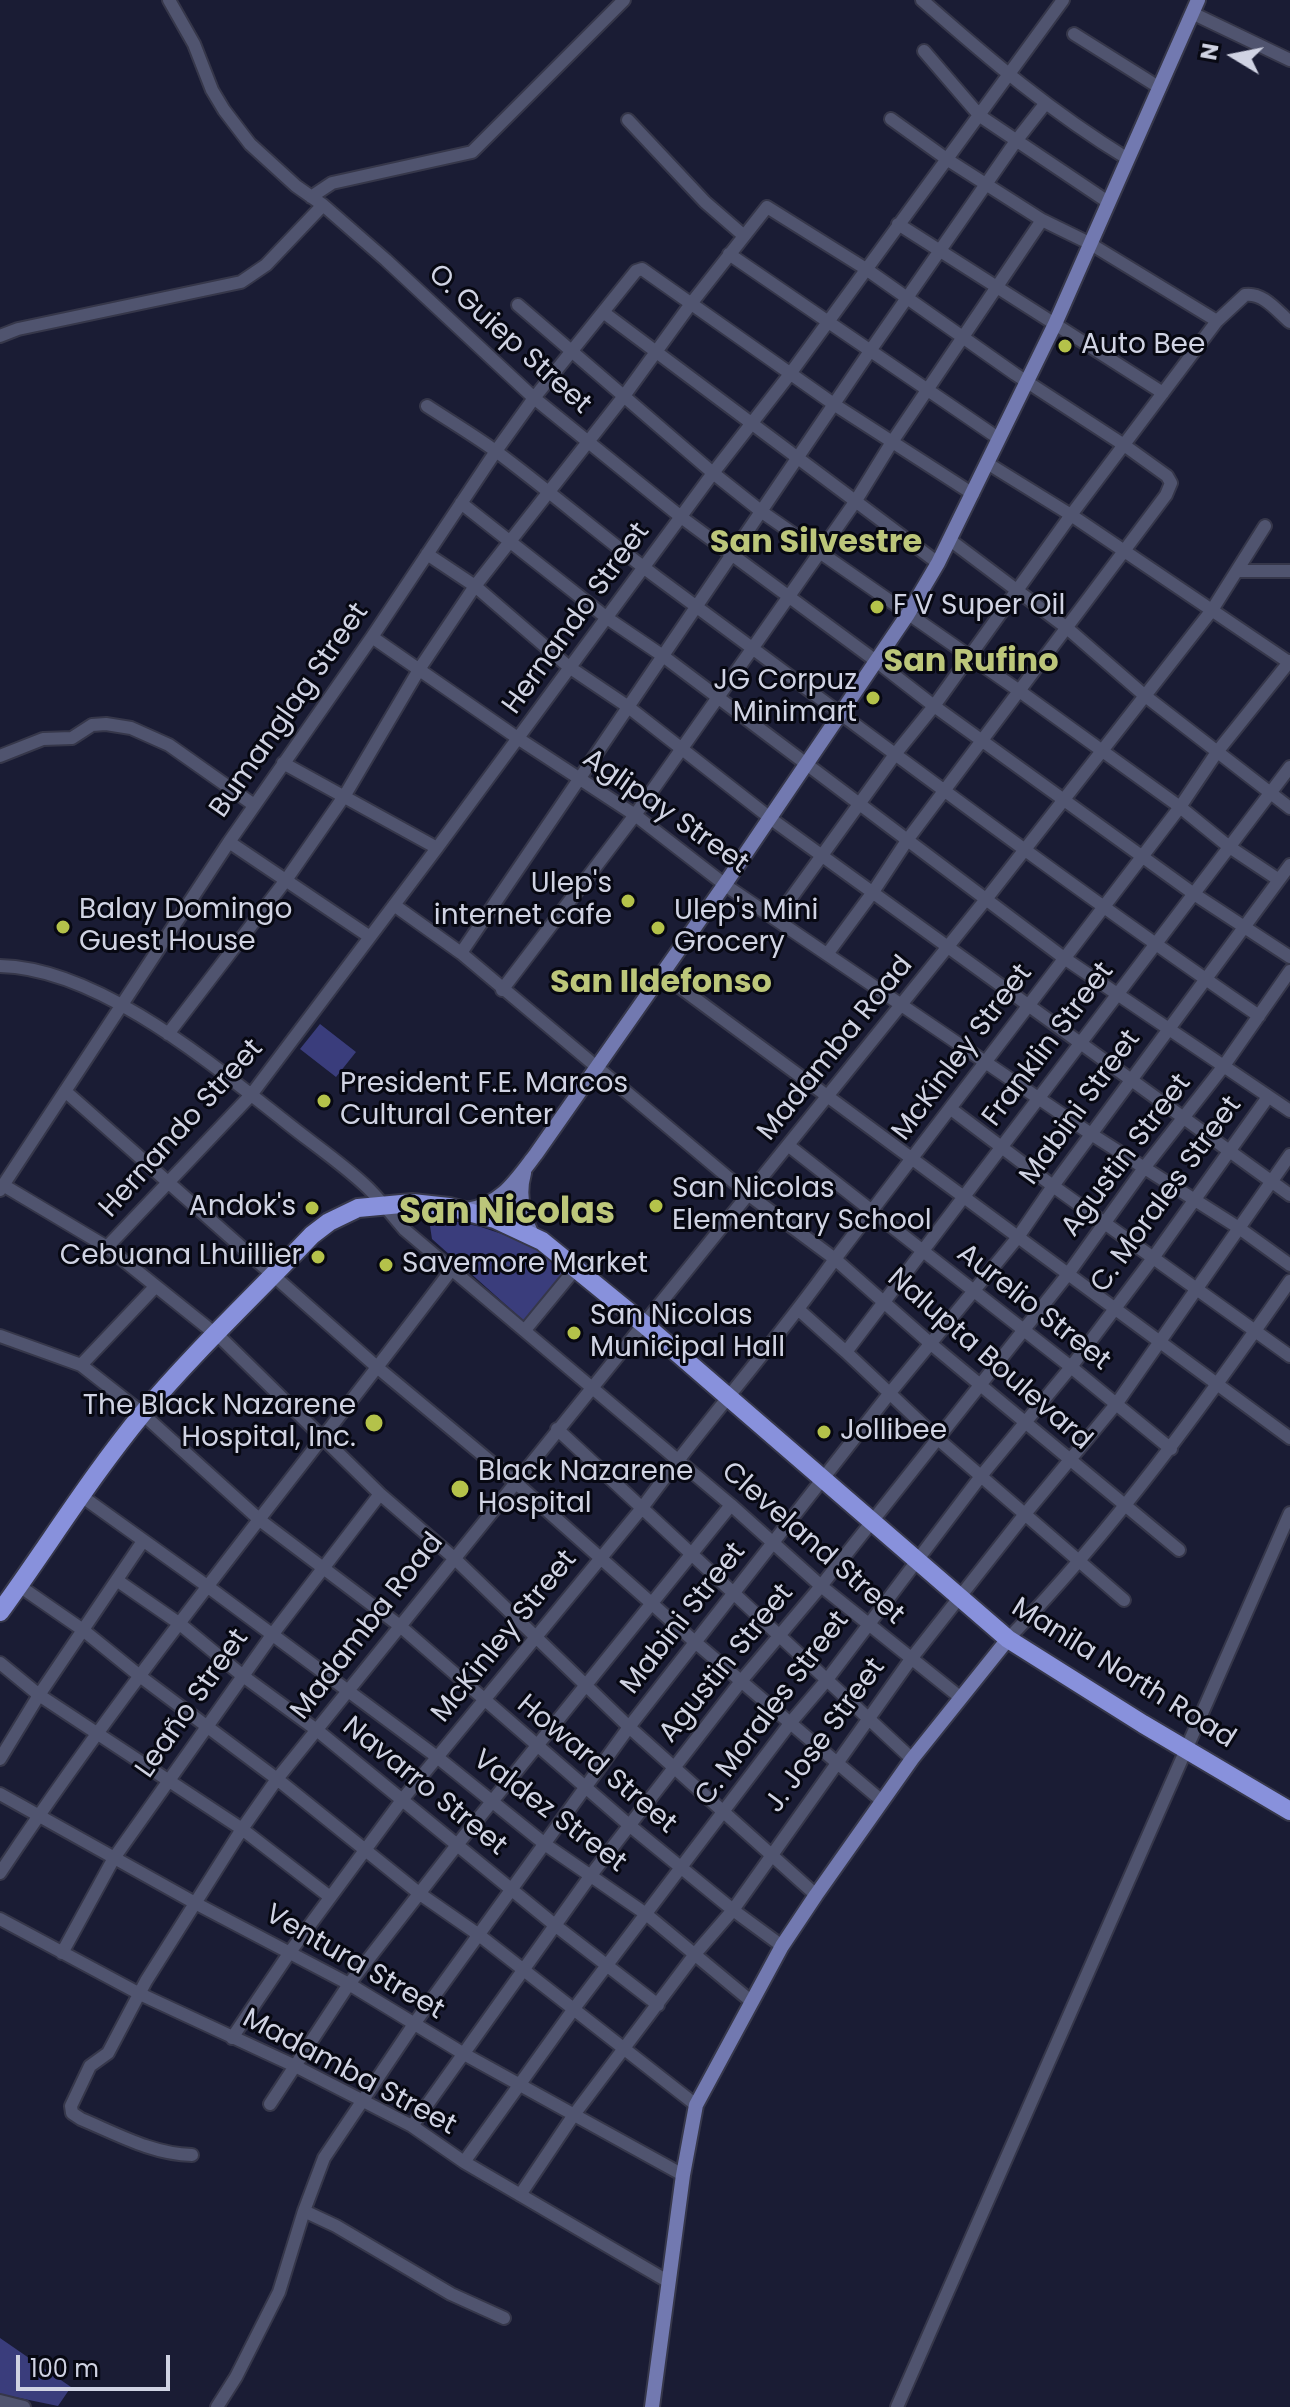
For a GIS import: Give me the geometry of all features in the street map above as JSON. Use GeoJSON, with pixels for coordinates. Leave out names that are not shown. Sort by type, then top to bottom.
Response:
{"type":"FeatureCollection","features":[{"type":"Feature","properties":{"kind":"highway","name":"Manila North Road"},"geometry":{"type":"LineString","coordinates":[[0,1612],[80,1495],[143,1413],[312,1235],[329,1222],[358,1208],[412,1203],[509,1224],[532,1235],[645,1325],[1008,1639],[1290,1811]]}},
{"type":"Feature","properties":{"kind":"main road"},"geometry":{"type":"LineString","coordinates":[[460,1211],[490,1204],[516,1182],[725,884],[908,614],[950,540],[1055,324],[1195,6]]}},
{"type":"Feature","properties":{"kind":"main road"},"geometry":{"type":"LineString","coordinates":[[525,1169],[521,1198],[525,1221],[532,1235]]}},
{"type":"Feature","properties":{"kind":"main road"},"geometry":{"type":"LineString","coordinates":[[652,2407],[683,2175],[696,2105],[782,1946],[816,1895],[912,1759],[1008,1639]]}},
{"type":"Feature","properties":{"kind":"street","name":"O. Guiep Street"},"geometry":{"type":"LineString","coordinates":[[169,0],[194,44],[212,90],[250,144],[323,205],[534,398],[730,555],[934,706],[1194,894],[1290,957]]}},
{"type":"Feature","properties":{"kind":"street"},"geometry":{"type":"LineString","coordinates":[[311,197],[332,183],[472,152],[624,0]]}},
{"type":"Feature","properties":{"kind":"street"},"geometry":{"type":"LineString","coordinates":[[922,0],[1009,77],[1128,159]]}},
{"type":"Feature","properties":{"kind":"street","name":"Hernando Street"},"geometry":{"type":"LineString","coordinates":[[107,1247],[251,1095],[790,374],[1063,0]]}},
{"type":"Feature","properties":{"kind":"street"},"geometry":{"type":"LineString","coordinates":[[1195,6],[1290,60]]}},
{"type":"Feature","properties":{"kind":"street"},"geometry":{"type":"LineString","coordinates":[[1074,34],[1160,88]]}},
{"type":"Feature","properties":{"kind":"street"},"geometry":{"type":"LineString","coordinates":[[924,51],[980,116],[1108,202]]}},
{"type":"Feature","properties":{"kind":"street"},"geometry":{"type":"LineString","coordinates":[[461,953],[870,351],[1045,104]]}},
{"type":"Feature","properties":{"kind":"street"},"geometry":{"type":"LineString","coordinates":[[891,119],[1042,220],[1089,243],[1217,321]]}},
{"type":"Feature","properties":{"kind":"street"},"geometry":{"type":"LineString","coordinates":[[628,120],[713,210],[743,235]]}},
{"type":"Feature","properties":{"kind":"street"},"geometry":{"type":"LineString","coordinates":[[0,336],[18,329],[241,282],[266,265],[323,205]]}},
{"type":"Feature","properties":{"kind":"street"},"geometry":{"type":"LineString","coordinates":[[168,1034],[286,880],[345,795],[420,668],[475,586],[624,396],[763,208],[770,207],[866,269],[1025,382],[1124,445],[1167,476],[1171,483],[1166,495],[1067,628],[981,738],[828,953]]}},
{"type":"Feature","properties":{"kind":"street"},"geometry":{"type":"LineString","coordinates":[[502,990],[682,749],[855,502],[1042,220]]}},
{"type":"Feature","properties":{"kind":"street"},"geometry":{"type":"LineString","coordinates":[[898,224],[1163,393]]}},
{"type":"Feature","properties":{"kind":"street"},"geometry":{"type":"LineString","coordinates":[[729,254],[998,438]]}},
{"type":"Feature","properties":{"kind":"street","name":"Bumanglag Street"},"geometry":{"type":"LineString","coordinates":[[2,1188],[229,842],[534,398],[636,271],[642,269],[690,305]]}},
{"type":"Feature","properties":{"kind":"street"},"geometry":{"type":"LineString","coordinates":[[776,919],[1217,321],[1245,295],[1251,294],[1260,296],[1290,322]]}},
{"type":"Feature","properties":{"kind":"street"},"geometry":{"type":"LineString","coordinates":[[518,305],[762,512],[1018,690],[1180,807],[1228,846],[1279,880]]}},
{"type":"Feature","properties":{"kind":"street"},"geometry":{"type":"LineString","coordinates":[[690,305],[835,405],[973,494]]}},
{"type":"Feature","properties":{"kind":"street"},"geometry":{"type":"LineString","coordinates":[[603,312],[938,563]]}},
{"type":"Feature","properties":{"kind":"street"},"geometry":{"type":"LineString","coordinates":[[427,406],[496,451],[644,568],[839,715],[1259,1016]]}},
{"type":"Feature","properties":{"kind":"street"},"geometry":{"type":"LineString","coordinates":[[987,463],[1071,515],[1290,662]]}},
{"type":"Feature","properties":{"kind":"street"},"geometry":{"type":"LineString","coordinates":[[461,503],[607,618],[663,656],[1064,958],[1290,1111]]}},
{"type":"Feature","properties":{"kind":"street","name":"Madamba Road"},"geometry":{"type":"LineString","coordinates":[[192,2155],[170,2155],[149,2148],[72,2113],[71,2106],[90,2066],[108,2053],[140,1994],[242,1829],[277,1779],[1025,850],[1212,610],[1265,526]]}},
{"type":"Feature","properties":{"kind":"street"},"geometry":{"type":"LineString","coordinates":[[950,540],[1067,628],[1144,695],[1290,808]]}},
{"type":"Feature","properties":{"kind":"street"},"geometry":{"type":"LineString","coordinates":[[427,554],[475,586],[569,667],[627,706],[769,817],[1290,1195]]}},
{"type":"Feature","properties":{"kind":"street"},"geometry":{"type":"LineString","coordinates":[[1237,571],[1290,571]]}},
{"type":"Feature","properties":{"kind":"street","name":"Aglipay Street"},"geometry":{"type":"LineString","coordinates":[[372,637],[635,815],[776,919],[1091,1134],[1195,1198],[1290,1265]]}},
{"type":"Feature","properties":{"kind":"street","name":"McKinley Street"},"geometry":{"type":"LineString","coordinates":[[232,2038],[290,1952],[402,1800],[642,1508],[799,1310],[1180,807],[1217,752],[1290,662]]}},
{"type":"Feature","properties":{"kind":"street"},"geometry":{"type":"LineString","coordinates":[[0,756],[43,739],[72,738],[92,725],[131,728],[169,745],[254,805]]}},
{"type":"Feature","properties":{"kind":"street"},"geometry":{"type":"LineString","coordinates":[[283,763],[437,848]]}},
{"type":"Feature","properties":{"kind":"street","name":"Franklin Street"},"geometry":{"type":"LineString","coordinates":[[846,1352],[1040,1099],[1268,792],[1290,767]]}},
{"type":"Feature","properties":{"kind":"street"},"geometry":{"type":"LineString","coordinates":[[229,842],[370,937]]}},
{"type":"Feature","properties":{"kind":"street","name":"Mabini Street"},"geometry":{"type":"LineString","coordinates":[[217,2407],[236,2377],[279,2292],[324,2158],[414,2024],[629,1727],[889,1394],[1018,1237],[1290,865]]}},
{"type":"Feature","properties":{"kind":"street","name":"Nalupta Boulevard"},"geometry":{"type":"LineString","coordinates":[[394,905],[461,953],[749,1195],[835,1259],[931,1344],[1179,1550]]}},
{"type":"Feature","properties":{"kind":"street"},"geometry":{"type":"LineString","coordinates":[[0,966],[29,967],[82,986],[168,1034],[251,1095],[384,1205]]}},
{"type":"Feature","properties":{"kind":"street","name":"Agustin Street"},"geometry":{"type":"LineString","coordinates":[[412,2126],[629,1825],[1024,1331],[1144,1168],[1185,1119],[1290,971]]}},
{"type":"Feature","properties":{"kind":"street"},"geometry":{"type":"LineString","coordinates":[[662,974],[1290,1438]]}},
{"type":"Feature","properties":{"kind":"street"},"geometry":{"type":"LineString","coordinates":[[65,1091],[378,1368],[515,1482],[695,1642],[882,1801]]}},
{"type":"Feature","properties":{"kind":"street","name":"C. Morales Street"},"geometry":{"type":"LineString","coordinates":[[464,2162],[573,2010],[791,1722],[826,1681],[981,1476],[1071,1367],[1268,1097]]}},
{"type":"Feature","properties":{"kind":"street"},"geometry":{"type":"LineString","coordinates":[[951,1109],[1290,1356]]}},
{"type":"Feature","properties":{"kind":"street","name":"Aurelio Street"},"geometry":{"type":"LineString","coordinates":[[789,1146],[1117,1403],[1171,1449]]}},
{"type":"Feature","properties":{"kind":"street","name":"J. Jose Street"},"geometry":{"type":"LineString","coordinates":[[520,2195],[573,2116],[695,1954],[733,1910],[911,1659],[1117,1403],[1290,1155]]}},
{"type":"Feature","properties":{"kind":"street"},"geometry":{"type":"LineString","coordinates":[[2,1188],[107,1247],[215,1334],[380,1494],[454,1558],[629,1727],[816,1895]]}},
{"type":"Feature","properties":{"kind":"street","name":"Cleveland Street"},"geometry":{"type":"LineString","coordinates":[[384,1205],[405,1230],[731,1505],[821,1586],[961,1698]]}},
{"type":"Feature","properties":{"kind":"street"},"geometry":{"type":"LineString","coordinates":[[525,1330],[576,1268]]}},
{"type":"Feature","properties":{"kind":"street"},"geometry":{"type":"LineString","coordinates":[[0,1873],[98,1733],[207,1586],[261,1521],[452,1269]]}},
{"type":"Feature","properties":{"kind":"street"},"geometry":{"type":"LineString","coordinates":[[1008,1639],[1078,1562],[1171,1449],[1290,1281]]}},
{"type":"Feature","properties":{"kind":"street"},"geometry":{"type":"LineString","coordinates":[[81,1365],[155,1287]]}},
{"type":"Feature","properties":{"kind":"street"},"geometry":{"type":"LineString","coordinates":[[799,1310],[938,1439],[1124,1600]]}},
{"type":"Feature","properties":{"kind":"street","name":"Howard Street"},"geometry":{"type":"LineString","coordinates":[[0,1336],[81,1365],[143,1413],[261,1521],[400,1626],[629,1825],[782,1946]]}},
{"type":"Feature","properties":{"kind":"street"},"geometry":{"type":"LineString","coordinates":[[557,1429],[912,1759]]}},
{"type":"Feature","properties":{"kind":"street","name":"Leaño Street"},"geometry":{"type":"LineString","coordinates":[[62,1953],[114,1858],[272,1635],[380,1494]]}},
{"type":"Feature","properties":{"kind":"street","name":"Valdez Street"},"geometry":{"type":"LineString","coordinates":[[80,1495],[437,1757],[546,1845],[646,1914],[752,2002]]}},
{"type":"Feature","properties":{"kind":"street"},"geometry":{"type":"LineString","coordinates":[[270,2104],[349,1984],[731,1505]]}},
{"type":"Feature","properties":{"kind":"street"},"geometry":{"type":"LineString","coordinates":[[897,2407],[1290,1513]]}},
{"type":"Feature","properties":{"kind":"street"},"geometry":{"type":"LineString","coordinates":[[0,1759],[39,1695],[143,1541]]}},
{"type":"Feature","properties":{"kind":"street","name":"Navarro Street"},"geometry":{"type":"LineString","coordinates":[[118,1581],[180,1624],[243,1676],[318,1731],[556,1926],[658,2005]]}},
{"type":"Feature","properties":{"kind":"street"},"geometry":{"type":"LineString","coordinates":[[18,1585],[83,1630],[696,2105]]}},
{"type":"Feature","properties":{"kind":"street"},"geometry":{"type":"LineString","coordinates":[[0,1663],[39,1695],[242,1829],[330,1897]]}},
{"type":"Feature","properties":{"kind":"street","name":"Ventura Street"},"geometry":{"type":"LineString","coordinates":[[0,1794],[195,1903],[349,1984],[464,2054],[683,2175]]}},
{"type":"Feature","properties":{"kind":"street","name":"Madamba Street"},"geometry":{"type":"LineString","coordinates":[[0,1919],[140,1994],[295,2066],[412,2126],[464,2162],[669,2282]]}},
{"type":"Feature","properties":{"kind":"street"},"geometry":{"type":"LineString","coordinates":[[304,2211],[336,2226],[451,2294],[504,2318]]}},
{"type":"Feature","properties":{"kind":"street"},"geometry":{"type":"LineString","coordinates":[[0,2401],[24,2407]]}},
{"type":"Feature","properties":{"kind":"shaded area"},"geometry":{"type":"Polygon","coordinates":[[[320,1024],[356,1052],[336,1077],[300,1049],[320,1024]]]}},
{"type":"Feature","properties":{"kind":"shaded area"},"geometry":{"type":"Polygon","coordinates":[[[440,1218],[481,1227],[535,1245],[569,1271],[524,1321],[432,1239],[430,1226],[440,1218]]]}},
{"type":"Feature","properties":{"kind":"shaded area"},"geometry":{"type":"Polygon","coordinates":[[[0,2338],[71,2387],[58,2406],[0,2394],[0,2338]]]}},
{"type":"Feature","properties":{"kind":"place","name":"Auto Bee"},"geometry":{"type":"Point","coordinates":[1065,346]}},
{"type":"Feature","properties":{"kind":"place","name":"F V Super Oil"},"geometry":{"type":"Point","coordinates":[877,607]}},
{"type":"Feature","properties":{"kind":"place","name":"JG Corpuz Minimart"},"geometry":{"type":"Point","coordinates":[873,698]}},
{"type":"Feature","properties":{"kind":"place","name":"Ulep's internet cafe"},"geometry":{"type":"Point","coordinates":[628,901]}},
{"type":"Feature","properties":{"kind":"place","name":"Balay Domingo Guest House"},"geometry":{"type":"Point","coordinates":[63,927]}},
{"type":"Feature","properties":{"kind":"place","name":"Ulep's Mini Grocery"},"geometry":{"type":"Point","coordinates":[658,928]}},
{"type":"Feature","properties":{"kind":"place","name":"President F.E. Marcos Cultural Center"},"geometry":{"type":"Point","coordinates":[324,1101]}},
{"type":"Feature","properties":{"kind":"place","name":"San Nicolas Elementary School"},"geometry":{"type":"Point","coordinates":[656,1206]}},
{"type":"Feature","properties":{"kind":"place","name":"Andok's"},"geometry":{"type":"Point","coordinates":[312,1208]}},
{"type":"Feature","properties":{"kind":"place","name":"Cebuana Lhuillier"},"geometry":{"type":"Point","coordinates":[318,1257]}},
{"type":"Feature","properties":{"kind":"place","name":"Savemore Market"},"geometry":{"type":"Point","coordinates":[386,1265]}},
{"type":"Feature","properties":{"kind":"place","name":"San Nicolas Municipal Hall"},"geometry":{"type":"Point","coordinates":[574,1333]}},
{"type":"Feature","properties":{"kind":"place","name":"The Black Nazarene Hospital, Inc."},"geometry":{"type":"Point","coordinates":[374,1423]}},
{"type":"Feature","properties":{"kind":"place","name":"Jollibee"},"geometry":{"type":"Point","coordinates":[824,1432]}},
{"type":"Feature","properties":{"kind":"place","name":"Black Nazarene Hospital"},"geometry":{"type":"Point","coordinates":[460,1489]}},
{"type":"Feature","properties":{"kind":"district","name":"San Silvestre"},"geometry":{"type":"Point","coordinates":[816,544]}},
{"type":"Feature","properties":{"kind":"district","name":"San Rufino"},"geometry":{"type":"Point","coordinates":[971,663]}},
{"type":"Feature","properties":{"kind":"district","name":"San Ildefonso"},"geometry":{"type":"Point","coordinates":[661,984]}},
{"type":"Feature","properties":{"kind":"district","name":"San Nicolas"},"geometry":{"type":"Point","coordinates":[507,1214]}}]}
